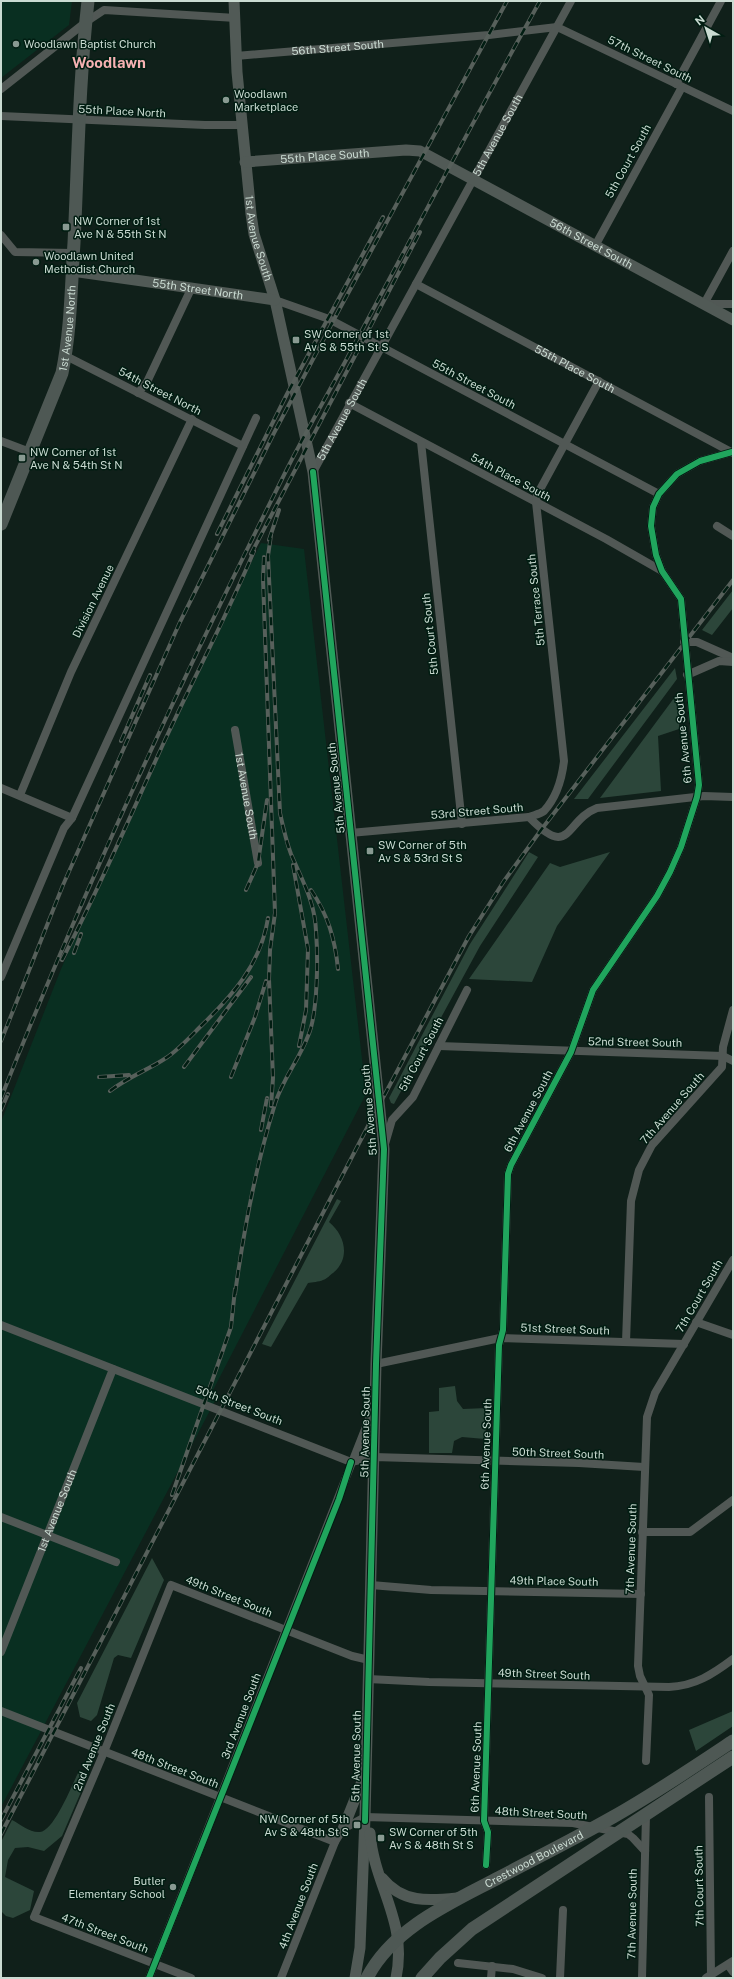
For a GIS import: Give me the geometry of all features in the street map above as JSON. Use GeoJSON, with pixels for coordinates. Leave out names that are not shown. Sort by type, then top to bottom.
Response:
{"type":"FeatureCollection","features":[{"type":"Feature","properties":{"kind":"main road","name":"1st Avenue North"},"geometry":{"type":"LineString","coordinates":[[1,524],[62,372],[66,356],[88,1]]}},
{"type":"Feature","properties":{"kind":"main road","name":"Crestwood Boulevard"},"geometry":{"type":"LineString","coordinates":[[367,1978],[377,1962],[398,1939],[424,1920],[462,1897],[595,1827],[652,1794],[733,1741]]}},
{"type":"Feature","properties":{"kind":"main road","name":"Crestwood Boulevard"},"geometry":{"type":"LineString","coordinates":[[422,1978],[440,1958],[472,1929],[733,1757]]}},
{"type":"Feature","properties":{"kind":"street","name":"1st Avenue South"},"geometry":{"type":"LineString","coordinates":[[234,1],[236,18],[236,56],[245,162],[254,234],[275,300],[313,472]]}},
{"type":"Feature","properties":{"kind":"street","name":"5th Avenue South"},"geometry":{"type":"LineString","coordinates":[[355,1978],[360,1948],[365,1819],[376,1364],[384,1149],[362,925],[350,833],[313,472],[349,404],[382,347],[572,1]]}},
{"type":"Feature","properties":{"kind":"street","name":"5th Court South"},"geometry":{"type":"LineString","coordinates":[[594,246],[679,86],[721,1]]}},
{"type":"Feature","properties":{"kind":"street"},"geometry":{"type":"LineString","coordinates":[[1,89],[86,22],[104,10],[236,18]]}},
{"type":"Feature","properties":{"kind":"street","name":"56th Street South"},"geometry":{"type":"LineString","coordinates":[[236,56],[489,35],[557,27]]}},
{"type":"Feature","properties":{"kind":"street","name":"57th Street South"},"geometry":{"type":"LineString","coordinates":[[557,27],[733,112]]}},
{"type":"Feature","properties":{"kind":"street","name":"55th Place North"},"geometry":{"type":"LineString","coordinates":[[1,116],[204,125],[242,125]]}},
{"type":"Feature","properties":{"kind":"street","name":"55th Place South"},"geometry":{"type":"LineString","coordinates":[[245,162],[413,150],[420,151],[448,166]]}},
{"type":"Feature","properties":{"kind":"street","name":"56th Street South"},"geometry":{"type":"LineString","coordinates":[[448,166],[733,320]]}},
{"type":"Feature","properties":{"kind":"street"},"geometry":{"type":"LineString","coordinates":[[1,235],[15,252],[73,253]]}},
{"type":"Feature","properties":{"kind":"street"},"geometry":{"type":"LineString","coordinates":[[733,251],[704,304],[733,304]]}},
{"type":"Feature","properties":{"kind":"street","name":"55th Street North"},"geometry":{"type":"LineString","coordinates":[[72,271],[275,300]]}},
{"type":"Feature","properties":{"kind":"street","name":"55th Place South"},"geometry":{"type":"LineString","coordinates":[[416,284],[732,452]]}},
{"type":"Feature","properties":{"kind":"street"},"geometry":{"type":"LineString","coordinates":[[138,392],[147,382],[191,289]]}},
{"type":"Feature","properties":{"kind":"street","name":"55th Street South"},"geometry":{"type":"LineString","coordinates":[[275,300],[329,319],[659,494]]}},
{"type":"Feature","properties":{"kind":"street","name":"54th Street North"},"geometry":{"type":"LineString","coordinates":[[66,356],[243,446]]}},
{"type":"Feature","properties":{"kind":"street","name":"5th Terrace South"},"geometry":{"type":"LineString","coordinates":[[529,817],[544,810],[552,798],[562,778],[564,761],[536,502],[537,496],[599,381]]}},
{"type":"Feature","properties":{"kind":"street","name":"54th Place South"},"geometry":{"type":"LineString","coordinates":[[349,404],[536,502],[662,571]]}},
{"type":"Feature","properties":{"kind":"street"},"geometry":{"type":"LineString","coordinates":[[1,977],[64,828],[72,818],[256,418]]}},
{"type":"Feature","properties":{"kind":"street","name":"Division Avenue"},"geometry":{"type":"LineString","coordinates":[[20,795],[71,672],[192,419]]}},
{"type":"Feature","properties":{"kind":"street"},"geometry":{"type":"LineString","coordinates":[[1,441],[30,452]]}},
{"type":"Feature","properties":{"kind":"street","name":"5th Court South"},"geometry":{"type":"LineString","coordinates":[[421,442],[462,824]]}},
{"type":"Feature","properties":{"kind":"street","name":"6th Avenue South"},"geometry":{"type":"LineString","coordinates":[[486,1865],[488,1832],[484,1821],[491,1590],[500,1338],[503,1330],[509,1170],[571,1052],[593,990],[657,896],[670,872],[681,847],[697,797],[698,785],[681,599],[662,571],[656,556],[651,526],[653,508],[659,494],[677,474],[700,461],[732,452]]}},
{"type":"Feature","properties":{"kind":"street"},"geometry":{"type":"LineString","coordinates":[[717,526],[733,536]]}},
{"type":"Feature","properties":{"kind":"street"},"geometry":{"type":"LineString","coordinates":[[684,642],[697,642],[733,658]]}},
{"type":"Feature","properties":{"kind":"street"},"geometry":{"type":"LineString","coordinates":[[687,674],[719,661],[733,662]]}},
{"type":"Feature","properties":{"kind":"street","name":"1st Avenue South"},"geometry":{"type":"LineString","coordinates":[[235,730],[258,863]]}},
{"type":"Feature","properties":{"kind":"street"},"geometry":{"type":"LineString","coordinates":[[1,788],[72,818]]}},
{"type":"Feature","properties":{"kind":"street","name":"53rd Street South"},"geometry":{"type":"LineString","coordinates":[[350,833],[529,817],[541,830],[550,835],[561,836],[571,831],[588,812],[597,808],[697,797],[733,797]]}},
{"type":"Feature","properties":{"kind":"street","name":"5th Court South"},"geometry":{"type":"LineString","coordinates":[[384,1149],[392,1120],[413,1097],[467,990]]}},
{"type":"Feature","properties":{"kind":"street","name":"7th Avenue South"},"geometry":{"type":"LineString","coordinates":[[626,1342],[631,1201],[635,1180],[652,1145],[720,1071],[723,1064],[723,1048],[733,1010]]}},
{"type":"Feature","properties":{"kind":"street","name":"52nd Street South"},"geometry":{"type":"LineString","coordinates":[[439,1046],[571,1052],[723,1056],[733,1061]]}},
{"type":"Feature","properties":{"kind":"street","name":"7th Court South"},"geometry":{"type":"LineString","coordinates":[[684,1344],[733,1260]]}},
{"type":"Feature","properties":{"kind":"street"},"geometry":{"type":"LineString","coordinates":[[696,1322],[733,1335]]}},
{"type":"Feature","properties":{"kind":"street","name":"50th Street South"},"geometry":{"type":"LineString","coordinates":[[1,1325],[351,1462],[374,1457],[644,1467]]}},
{"type":"Feature","properties":{"kind":"street","name":"51st Street South"},"geometry":{"type":"LineString","coordinates":[[376,1364],[500,1338],[684,1344]]}},
{"type":"Feature","properties":{"kind":"street","name":"7th Avenue South"},"geometry":{"type":"LineString","coordinates":[[646,1761],[649,1696],[640,1676],[638,1666],[646,1425],[649,1409],[655,1393],[684,1344]]}},
{"type":"Feature","properties":{"kind":"street","name":"1st Avenue South"},"geometry":{"type":"LineString","coordinates":[[1,1652],[113,1369]]}},
{"type":"Feature","properties":{"kind":"street","name":"3rd Avenue South"},"geometry":{"type":"LineString","coordinates":[[149,1978],[339,1499],[351,1462],[375,1403]]}},
{"type":"Feature","properties":{"kind":"street"},"geometry":{"type":"LineString","coordinates":[[642,1532],[690,1532],[733,1500]]}},
{"type":"Feature","properties":{"kind":"street"},"geometry":{"type":"LineString","coordinates":[[1,1517],[116,1562]]}},
{"type":"Feature","properties":{"kind":"street","name":"49th Street South"},"geometry":{"type":"LineString","coordinates":[[172,1585],[352,1656],[369,1660]]}},
{"type":"Feature","properties":{"kind":"street","name":"2nd Avenue South"},"geometry":{"type":"LineString","coordinates":[[34,1917],[104,1752],[172,1585]]}},
{"type":"Feature","properties":{"kind":"street","name":"49th Place South"},"geometry":{"type":"LineString","coordinates":[[371,1586],[431,1590],[641,1594]]}},
{"type":"Feature","properties":{"kind":"street","name":"49th Street South"},"geometry":{"type":"LineString","coordinates":[[368,1679],[646,1688],[677,1687],[693,1683],[715,1673],[733,1658]]}},
{"type":"Feature","properties":{"kind":"street","name":"48th Street South"},"geometry":{"type":"LineString","coordinates":[[1,1711],[335,1842]]}},
{"type":"Feature","properties":{"kind":"street"},"geometry":{"type":"LineString","coordinates":[[335,1842],[343,1829],[365,1773]]}},
{"type":"Feature","properties":{"kind":"street","name":"7th Court South"},"geometry":{"type":"LineString","coordinates":[[709,1797],[709,1977]]}},
{"type":"Feature","properties":{"kind":"street","name":"7th Avenue South"},"geometry":{"type":"LineString","coordinates":[[642,1978],[646,1815]]}},
{"type":"Feature","properties":{"kind":"street"},"geometry":{"type":"LineString","coordinates":[[343,1829],[365,1819]]}},
{"type":"Feature","properties":{"kind":"street","name":"5th Avenue South"},"geometry":{"type":"LineString","coordinates":[[365,1819],[370,1832],[372,1854],[376,1869],[393,1912],[398,1939],[396,1978]]}},
{"type":"Feature","properties":{"kind":"street","name":"48th Street South"},"geometry":{"type":"LineString","coordinates":[[365,1819],[573,1823],[618,1832]]}},
{"type":"Feature","properties":{"kind":"street"},"geometry":{"type":"LineString","coordinates":[[618,1832],[628,1834],[645,1851]]}},
{"type":"Feature","properties":{"kind":"street","name":"4th Avenue South"},"geometry":{"type":"LineString","coordinates":[[281,1978],[335,1842]]}},
{"type":"Feature","properties":{"kind":"street"},"geometry":{"type":"LineString","coordinates":[[376,1869],[390,1887],[409,1898],[427,1900],[462,1897]]}},
{"type":"Feature","properties":{"kind":"street"},"geometry":{"type":"LineString","coordinates":[[560,1978],[563,1910]]}},
{"type":"Feature","properties":{"kind":"street","name":"47th Street South"},"geometry":{"type":"LineString","coordinates":[[34,1917],[191,1978]]}},
{"type":"Feature","properties":{"kind":"street"},"geometry":{"type":"LineString","coordinates":[[458,1963],[513,1969],[542,1978]]}},
{"type":"Feature","properties":{"kind":"street"},"geometry":{"type":"LineString","coordinates":[[709,1977],[730,1963],[733,1972]]}},
{"type":"Feature","properties":{"kind":"street"},"geometry":{"type":"LineString","coordinates":[[491,1978],[492,1966]]}},
{"type":"Feature","properties":{"kind":"shaded area"},"geometry":{"type":"Polygon","coordinates":[[[1,1],[72,1],[69,25],[1,78],[1,1]]]}},
{"type":"Feature","properties":{"kind":"shaded area"},"geometry":{"type":"Polygon","coordinates":[[[261,543],[304,549],[366,1094],[209,1398],[215,1401],[1,1807],[1,1122],[61,969],[165,735],[261,543]]]}},
{"type":"Feature","properties":{"kind":"shaded area"},"geometry":{"type":"Polygon","coordinates":[[[733,590],[733,608],[712,635],[702,630],[733,590]]]}},
{"type":"Feature","properties":{"kind":"shaded area"},"geometry":{"type":"Polygon","coordinates":[[[675,668],[677,679],[588,799],[574,799],[675,668]]]}},
{"type":"Feature","properties":{"kind":"shaded area"},"geometry":{"type":"Polygon","coordinates":[[[677,694],[680,698],[679,729],[658,736],[661,791],[600,798],[677,694]]]}},
{"type":"Feature","properties":{"kind":"shaded area"},"geometry":{"type":"Polygon","coordinates":[[[529,852],[538,857],[480,946],[394,1104],[391,1103],[389,1098],[470,944],[529,852]]]}},
{"type":"Feature","properties":{"kind":"shaded area"},"geometry":{"type":"Polygon","coordinates":[[[610,852],[557,926],[532,982],[469,979],[550,863],[560,867],[610,852]]]}},
{"type":"Feature","properties":{"kind":"shaded area"},"geometry":{"type":"Polygon","coordinates":[[[337,1199],[341,1201],[329,1222],[339,1233],[344,1247],[344,1254],[339,1267],[326,1279],[308,1283],[271,1347],[262,1344],[337,1199]]]}},
{"type":"Feature","properties":{"kind":"shaded area"},"geometry":{"type":"Polygon","coordinates":[[[455,1386],[457,1401],[463,1409],[487,1408],[485,1439],[462,1437],[454,1441],[452,1453],[429,1453],[429,1412],[439,1411],[439,1388],[455,1386]]]}},
{"type":"Feature","properties":{"kind":"shaded area"},"geometry":{"type":"Polygon","coordinates":[[[152,1558],[164,1580],[131,1658],[118,1655],[114,1658],[97,1715],[91,1721],[80,1717],[77,1703],[152,1558]]]}},
{"type":"Feature","properties":{"kind":"shaded area"},"geometry":{"type":"Polygon","coordinates":[[[733,1711],[733,1726],[696,1751],[689,1730],[733,1711]]]}},
{"type":"Feature","properties":{"kind":"shaded area"},"geometry":{"type":"Polygon","coordinates":[[[78,1773],[87,1778],[62,1836],[44,1851],[28,1847],[15,1848],[8,1860],[5,1877],[34,1891],[30,1910],[13,1918],[6,1916],[1,1911],[1,1842],[12,1820],[25,1828],[36,1832],[45,1830],[57,1816],[78,1773]]]}},
{"type":"Feature","properties":{"kind":"railway"},"geometry":{"type":"LineString","coordinates":[[1,1041],[63,885],[180,622],[274,433],[507,1]]}},
{"type":"Feature","properties":{"kind":"railway"},"geometry":{"type":"LineString","coordinates":[[1,1098],[33,1018],[101,860],[136,782],[247,549],[302,440],[540,1]]}},
{"type":"Feature","properties":{"kind":"railway"},"geometry":{"type":"LineString","coordinates":[[217,534],[287,394],[383,217]]}},
{"type":"Feature","properties":{"kind":"railway"},"geometry":{"type":"LineString","coordinates":[[251,554],[420,232]]}},
{"type":"Feature","properties":{"kind":"railway"},"geometry":{"type":"LineString","coordinates":[[269,540],[279,510]]}},
{"type":"Feature","properties":{"kind":"railway"},"geometry":{"type":"LineString","coordinates":[[235,1294],[246,1222],[262,1151],[278,1095],[308,1036],[314,1014],[317,970],[317,942],[315,920],[311,901],[289,849],[280,813],[268,556],[271,535]]}},
{"type":"Feature","properties":{"kind":"railway"},"geometry":{"type":"LineString","coordinates":[[62,960],[233,599],[254,551]]}},
{"type":"Feature","properties":{"kind":"railway"},"geometry":{"type":"LineString","coordinates":[[264,557],[263,579],[275,913],[270,950],[269,979],[273,1078],[271,1106]]}},
{"type":"Feature","properties":{"kind":"railway"},"geometry":{"type":"LineString","coordinates":[[1,1834],[368,1126],[469,936],[504,881],[541,830],[733,580]]}},
{"type":"Feature","properties":{"kind":"railway"},"geometry":{"type":"LineString","coordinates":[[121,741],[150,675]]}},
{"type":"Feature","properties":{"kind":"railway"},"geometry":{"type":"LineString","coordinates":[[246,890],[258,863],[267,800]]}},
{"type":"Feature","properties":{"kind":"railway"},"geometry":{"type":"LineString","coordinates":[[293,865],[308,949],[306,1010],[299,1046]]}},
{"type":"Feature","properties":{"kind":"railway"},"geometry":{"type":"LineString","coordinates":[[311,890],[317,899],[330,928],[333,937],[338,969]]}},
{"type":"Feature","properties":{"kind":"railway"},"geometry":{"type":"LineString","coordinates":[[110,1091],[159,1062],[179,1048],[234,991],[252,965],[259,950],[268,918]]}},
{"type":"Feature","properties":{"kind":"railway"},"geometry":{"type":"LineString","coordinates":[[74,953],[81,934]]}},
{"type":"Feature","properties":{"kind":"railway"},"geometry":{"type":"LineString","coordinates":[[184,1067],[251,977]]}},
{"type":"Feature","properties":{"kind":"railway"},"geometry":{"type":"LineString","coordinates":[[231,1077],[255,1017],[266,981]]}},
{"type":"Feature","properties":{"kind":"railway"},"geometry":{"type":"LineString","coordinates":[[99,1077],[129,1075]]}},
{"type":"Feature","properties":{"kind":"railway"},"geometry":{"type":"LineString","coordinates":[[1,1110],[8,1094]]}},
{"type":"Feature","properties":{"kind":"railway"},"geometry":{"type":"LineString","coordinates":[[261,1130],[267,1098]]}},
{"type":"Feature","properties":{"kind":"railway"},"geometry":{"type":"LineString","coordinates":[[172,1495],[231,1327],[235,1289]]}},
{"type":"Feature","properties":{"kind":"railway"},"geometry":{"type":"LineString","coordinates":[[1,1820],[81,1668]]}},
{"type":"Feature","properties":{"kind":"cycle path"},"geometry":{"type":"LineString","coordinates":[[486,1865],[488,1832],[484,1821],[499,1345],[503,1330],[508,1174],[511,1165],[571,1052],[593,990],[657,896],[670,872],[681,847],[697,797],[699,785],[681,599],[662,571],[656,555],[651,526],[653,507],[659,494],[677,474],[700,461],[732,452]]}},
{"type":"Feature","properties":{"kind":"cycle path"},"geometry":{"type":"LineString","coordinates":[[313,472],[384,1149],[376,1364],[365,1821]]}},
{"type":"Feature","properties":{"kind":"cycle path"},"geometry":{"type":"LineString","coordinates":[[149,1978],[339,1499],[351,1462]]}},
{"type":"Feature","properties":{"kind":"place","name":"Woodlawn Baptist Church"},"geometry":{"type":"Point","coordinates":[16,44]}},
{"type":"Feature","properties":{"kind":"place","name":"Woodlawn Marketplace"},"geometry":{"type":"Point","coordinates":[226,100]}},
{"type":"Feature","properties":{"kind":"place","name":"NW Corner of 1st Ave N & 55th St N"},"geometry":{"type":"Point","coordinates":[66,227]}},
{"type":"Feature","properties":{"kind":"place","name":"Woodlawn United Methodist Church"},"geometry":{"type":"Point","coordinates":[36,262]}},
{"type":"Feature","properties":{"kind":"place","name":"SW Corner of 1st Av S & 55th St S"},"geometry":{"type":"Point","coordinates":[296,340]}},
{"type":"Feature","properties":{"kind":"place","name":"NW Corner of 1st Ave N & 54th St N"},"geometry":{"type":"Point","coordinates":[22,458]}},
{"type":"Feature","properties":{"kind":"place","name":"SW Corner of 5th Av S & 53rd St S"},"geometry":{"type":"Point","coordinates":[370,851]}},
{"type":"Feature","properties":{"kind":"place","name":"NW Corner of 5th Av S & 48th St S"},"geometry":{"type":"Point","coordinates":[357,1825]}},
{"type":"Feature","properties":{"kind":"place","name":"SW Corner of 5th Av S & 48th St S"},"geometry":{"type":"Point","coordinates":[381,1838]}},
{"type":"Feature","properties":{"kind":"place","name":"Butler Elementary School"},"geometry":{"type":"Point","coordinates":[173,1887]}},
{"type":"Feature","properties":{"kind":"district","name":"Woodlawn"},"geometry":{"type":"Point","coordinates":[109,62]}}]}
